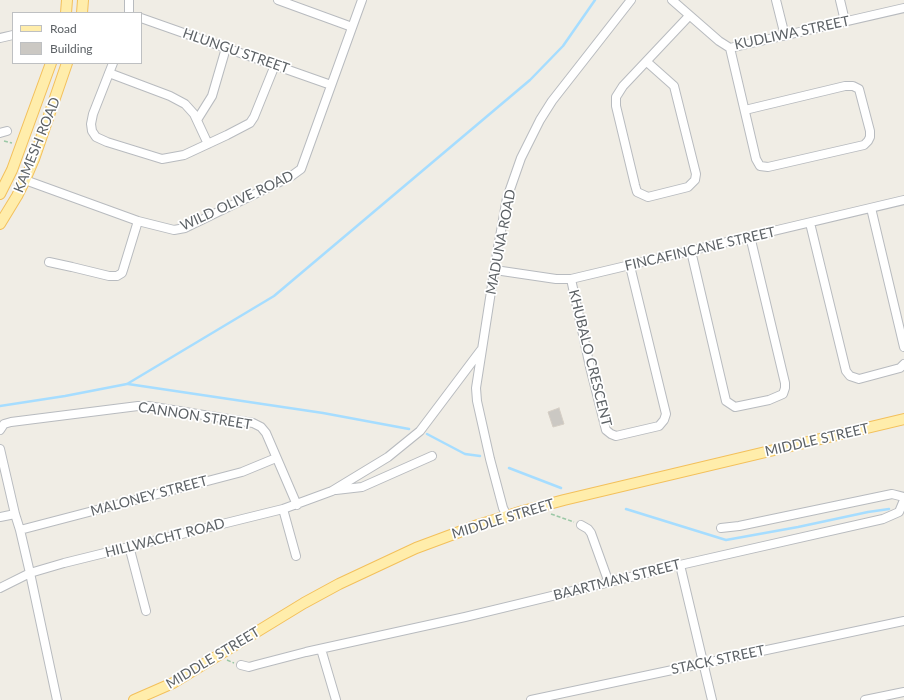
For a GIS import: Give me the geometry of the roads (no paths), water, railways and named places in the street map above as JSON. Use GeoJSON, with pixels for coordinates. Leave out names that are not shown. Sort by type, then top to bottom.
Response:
{"type":"FeatureCollection","features":[{"type":"Feature","properties":{"kind":"main road"},"geometry":{"type":"LineString","coordinates":[[66,12],[67,0]]}},
{"type":"Feature","properties":{"kind":"main road"},"geometry":{"type":"LineString","coordinates":[[82,12],[83,0]]}},
{"type":"Feature","properties":{"kind":"main road","name":"KAMESH ROAD"},"geometry":{"type":"LineString","coordinates":[[0,194],[12,170],[51,64]]}},
{"type":"Feature","properties":{"kind":"main road","name":"KAMESH ROAD"},"geometry":{"type":"LineString","coordinates":[[0,224],[25,180],[67,64]]}},
{"type":"Feature","properties":{"kind":"main road","name":"MIDDLE STREET"},"geometry":{"type":"LineString","coordinates":[[134,700],[173,683],[304,602],[380,564],[416,548],[478,525],[534,507],[904,419]]}},
{"type":"Feature","properties":{"kind":"street"},"geometry":{"type":"LineString","coordinates":[[129,0],[130,12]]}},
{"type":"Feature","properties":{"kind":"street"},"geometry":{"type":"LineString","coordinates":[[278,0],[352,27]]}},
{"type":"Feature","properties":{"kind":"street","name":"WILD OLIVE ROAD"},"geometry":{"type":"LineString","coordinates":[[25,180],[138,221],[169,229],[183,229],[296,173],[301,169],[362,0]]}},
{"type":"Feature","properties":{"kind":"street","name":"MADUNA ROAD"},"geometry":{"type":"LineString","coordinates":[[507,516],[501,501],[477,401],[476,388],[507,198],[521,158],[552,101],[631,0]]}},
{"type":"Feature","properties":{"kind":"street","name":"KUDLIWA STREET"},"geometry":{"type":"LineString","coordinates":[[672,0],[718,41],[730,48],[904,8]]}},
{"type":"Feature","properties":{"kind":"street"},"geometry":{"type":"LineString","coordinates":[[776,0],[785,36]]}},
{"type":"Feature","properties":{"kind":"street"},"geometry":{"type":"LineString","coordinates":[[840,0],[845,22]]}},
{"type":"Feature","properties":{"kind":"street"},"geometry":{"type":"LineString","coordinates":[[647,62],[674,86],[696,174],[695,180],[688,187],[648,197],[636,189],[616,101],[618,93],[623,86],[689,16]]}},
{"type":"Feature","properties":{"kind":"street","name":"HLUNGU STREET"},"geometry":{"type":"LineString","coordinates":[[142,18],[331,85]]}},
{"type":"Feature","properties":{"kind":"street"},"geometry":{"type":"LineString","coordinates":[[0,38],[12,35]]}},
{"type":"Feature","properties":{"kind":"street"},"geometry":{"type":"LineString","coordinates":[[197,120],[212,96],[226,48]]}},
{"type":"Feature","properties":{"kind":"street"},"geometry":{"type":"LineString","coordinates":[[730,48],[757,162],[764,167],[864,145],[870,137],[870,131],[859,89],[853,86],[845,86],[745,110]]}},
{"type":"Feature","properties":{"kind":"street"},"geometry":{"type":"LineString","coordinates":[[113,64],[93,114],[90,128],[101,140],[162,159],[184,154],[250,123],[254,117],[275,65]]}},
{"type":"Feature","properties":{"kind":"street"},"geometry":{"type":"LineString","coordinates":[[109,73],[178,100],[190,109],[208,144]]}},
{"type":"Feature","properties":{"kind":"street","name":"FINCAFINCANE STREET"},"geometry":{"type":"LineString","coordinates":[[495,270],[556,279],[571,279],[904,200]]}},
{"type":"Feature","properties":{"kind":"street"},"geometry":{"type":"LineString","coordinates":[[871,208],[904,347]]}},
{"type":"Feature","properties":{"kind":"street"},"geometry":{"type":"LineString","coordinates":[[49,262],[72,266],[109,276],[116,276],[122,273],[138,221]]}},
{"type":"Feature","properties":{"kind":"street"},"geometry":{"type":"LineString","coordinates":[[810,223],[846,371],[850,376],[859,379],[900,368],[904,364]]}},
{"type":"Feature","properties":{"kind":"street"},"geometry":{"type":"LineString","coordinates":[[691,251],[726,401],[733,406],[738,407],[769,400],[781,396],[786,386],[750,236]]}},
{"type":"Feature","properties":{"kind":"street","name":"KHUBALO CRESCENT"},"geometry":{"type":"LineString","coordinates":[[571,279],[590,367],[606,430],[616,436],[659,426],[664,420],[666,414],[630,266]]}},
{"type":"Feature","properties":{"kind":"street","name":"HILLWACHT ROAD"},"geometry":{"type":"LineString","coordinates":[[0,588],[30,573],[130,546],[283,509],[332,491],[388,457],[420,431],[482,350]]}},
{"type":"Feature","properties":{"kind":"street","name":"CANNON STREET"},"geometry":{"type":"LineString","coordinates":[[0,430],[4,424],[11,422],[132,406],[148,406],[253,423],[261,427],[266,433],[296,505]]}},
{"type":"Feature","properties":{"kind":"street"},"geometry":{"type":"LineString","coordinates":[[0,449],[30,573],[56,700]]}},
{"type":"Feature","properties":{"kind":"street","name":"HILLWACHT ROAD"},"geometry":{"type":"LineString","coordinates":[[332,491],[362,487],[432,456]]}},
{"type":"Feature","properties":{"kind":"street","name":"MALONEY STREET"},"geometry":{"type":"LineString","coordinates":[[20,530],[242,472],[276,458]]}},
{"type":"Feature","properties":{"kind":"street","name":"BAARTMAN STREET"},"geometry":{"type":"LineString","coordinates":[[241,666],[249,667],[680,565],[883,519],[899,512],[904,499],[892,494],[739,526],[721,528]]}},
{"type":"Feature","properties":{"kind":"street"},"geometry":{"type":"LineString","coordinates":[[283,509],[296,556]]}},
{"type":"Feature","properties":{"kind":"street"},"geometry":{"type":"LineString","coordinates":[[0,517],[15,514]]}},
{"type":"Feature","properties":{"kind":"street"},"geometry":{"type":"LineString","coordinates":[[581,525],[588,529],[594,540],[609,583]]}},
{"type":"Feature","properties":{"kind":"street"},"geometry":{"type":"LineString","coordinates":[[130,546],[146,611]]}},
{"type":"Feature","properties":{"kind":"street"},"geometry":{"type":"LineString","coordinates":[[680,565],[712,700]]}},
{"type":"Feature","properties":{"kind":"street","name":"STACK STREET"},"geometry":{"type":"LineString","coordinates":[[531,700],[904,621]]}},
{"type":"Feature","properties":{"kind":"street"},"geometry":{"type":"LineString","coordinates":[[321,649],[336,700]]}},
{"type":"Feature","properties":{"kind":"street"},"geometry":{"type":"LineString","coordinates":[[864,700],[904,692]]}},
{"type":"Feature","properties":{"kind":"waterway"},"geometry":{"type":"LineString","coordinates":[[0,406],[65,396],[127,384],[274,296],[530,80],[563,46],[595,0]]}},
{"type":"Feature","properties":{"kind":"waterway"},"geometry":{"type":"LineString","coordinates":[[128,384],[323,413],[409,429]]}},
{"type":"Feature","properties":{"kind":"waterway"},"geometry":{"type":"LineString","coordinates":[[427,434],[465,454],[480,456]]}},
{"type":"Feature","properties":{"kind":"waterway"},"geometry":{"type":"LineString","coordinates":[[509,468],[561,488]]}},
{"type":"Feature","properties":{"kind":"waterway"},"geometry":{"type":"LineString","coordinates":[[626,509],[726,540],[889,509]]}}]}
